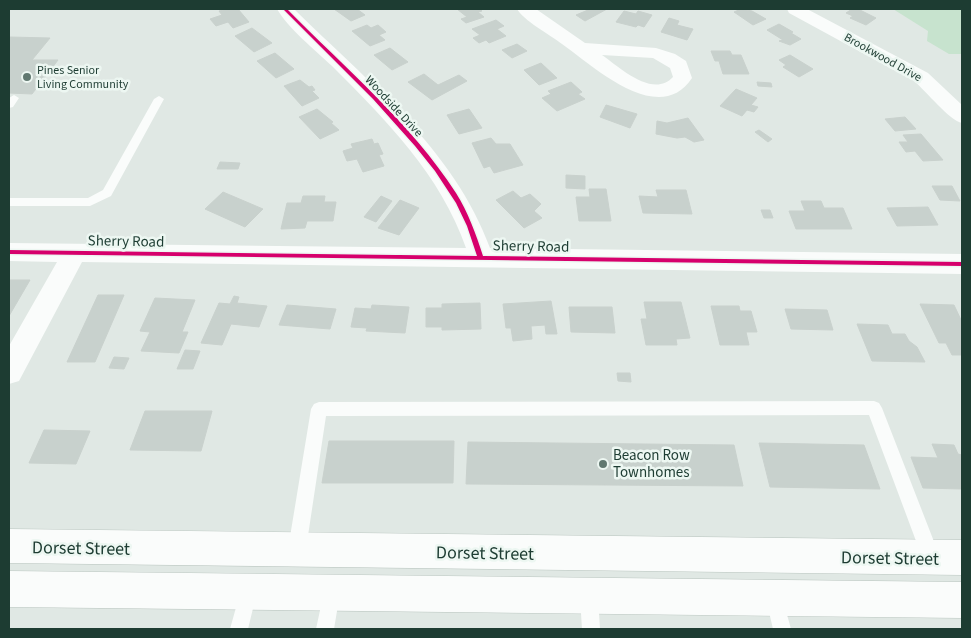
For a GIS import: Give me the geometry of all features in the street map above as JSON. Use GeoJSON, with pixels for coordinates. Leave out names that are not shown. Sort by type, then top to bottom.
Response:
{"type":"FeatureCollection","features":[{"type":"Feature","properties":{"kind":"main road","name":"Dorset Street"},"geometry":{"type":"LineString","coordinates":[[9,546],[947,558]]}},
{"type":"Feature","properties":{"kind":"main road"},"geometry":{"type":"LineString","coordinates":[[9,588],[331,592],[590,613],[779,614],[962,600]]}},
{"type":"Feature","properties":{"kind":"street","name":"Woodside Drive"},"geometry":{"type":"LineString","coordinates":[[285,9],[401,128],[436,170],[462,209],[481,258]]}},
{"type":"Feature","properties":{"kind":"street"},"geometry":{"type":"LineString","coordinates":[[525,9],[579,48],[629,83],[642,89],[665,90],[676,85],[683,78],[679,65],[663,55],[579,48]]}},
{"type":"Feature","properties":{"kind":"street","name":"Brookwood Drive"},"geometry":{"type":"LineString","coordinates":[[795,9],[916,74],[938,91],[962,117]]}},
{"type":"Feature","properties":{"kind":"street","name":"Sherry Road"},"geometry":{"type":"LineString","coordinates":[[9,252],[962,264]]}},
{"type":"Feature","properties":{"kind":"street"},"geometry":{"type":"LineString","coordinates":[[9,372],[75,253]]}},
{"type":"Feature","properties":{"kind":"lane"},"geometry":{"type":"LineString","coordinates":[[9,202],[90,202],[107,193],[159,99]]}},
{"type":"Feature","properties":{"kind":"lane"},"geometry":{"type":"LineString","coordinates":[[296,551],[319,409],[874,408],[947,558]]}},
{"type":"Feature","properties":{"kind":"lane"},"geometry":{"type":"LineString","coordinates":[[239,629],[248,592]]}},
{"type":"Feature","properties":{"kind":"lane"},"geometry":{"type":"LineString","coordinates":[[325,629],[331,592]]}},
{"type":"Feature","properties":{"kind":"green space"},"geometry":{"type":"Polygon","coordinates":[[[893,9],[962,9],[962,54],[949,54],[927,41],[928,31],[893,9]]]}},
{"type":"Feature","properties":{"kind":"building"},"geometry":{"type":"Polygon","coordinates":[[[238,9],[249,22],[233,28],[228,22],[216,26],[210,19],[222,15],[219,11],[238,9]]]}},
{"type":"Feature","properties":{"kind":"building"},"geometry":{"type":"Polygon","coordinates":[[[334,9],[357,9],[365,15],[351,21],[334,9]]]}},
{"type":"Feature","properties":{"kind":"building"},"geometry":{"type":"Polygon","coordinates":[[[457,9],[480,9],[482,11],[478,12],[484,17],[466,23],[461,19],[467,17],[457,9]]]}},
{"type":"Feature","properties":{"kind":"building"},"geometry":{"type":"Polygon","coordinates":[[[586,9],[607,9],[585,21],[576,15],[588,10],[586,9]]]}},
{"type":"Feature","properties":{"kind":"building"},"geometry":{"type":"Polygon","coordinates":[[[741,9],[752,11],[766,19],[753,25],[734,12],[741,9]]]}},
{"type":"Feature","properties":{"kind":"building"},"geometry":{"type":"Polygon","coordinates":[[[852,9],[858,9],[876,18],[866,25],[850,18],[853,16],[846,13],[852,9]]]}},
{"type":"Feature","properties":{"kind":"building"},"geometry":{"type":"Polygon","coordinates":[[[624,11],[636,14],[638,11],[652,15],[644,27],[638,25],[636,27],[616,22],[624,11]]]}},
{"type":"Feature","properties":{"kind":"building"},"geometry":{"type":"Polygon","coordinates":[[[669,18],[679,21],[677,25],[693,29],[687,40],[661,32],[669,18]]]}},
{"type":"Feature","properties":{"kind":"building"},"geometry":{"type":"Polygon","coordinates":[[[496,20],[504,26],[497,29],[506,36],[489,43],[486,40],[479,43],[473,38],[480,35],[472,29],[496,20]]]}},
{"type":"Feature","properties":{"kind":"building"},"geometry":{"type":"Polygon","coordinates":[[[779,24],[801,39],[790,45],[779,41],[783,40],[767,30],[779,24]]]}},
{"type":"Feature","properties":{"kind":"building"},"geometry":{"type":"Polygon","coordinates":[[[367,25],[371,28],[378,25],[386,32],[379,35],[385,40],[370,46],[352,31],[367,25]]]}},
{"type":"Feature","properties":{"kind":"building"},"geometry":{"type":"Polygon","coordinates":[[[252,28],[272,43],[254,52],[235,36],[252,28]]]}},
{"type":"Feature","properties":{"kind":"building","name":"Pines Senior Living Community"},"geometry":{"type":"Polygon","coordinates":[[[9,37],[50,38],[32,60],[58,60],[32,94],[9,93],[9,37]]]}},
{"type":"Feature","properties":{"kind":"building"},"geometry":{"type":"Polygon","coordinates":[[[517,44],[527,51],[512,58],[502,50],[517,44]]]}},
{"type":"Feature","properties":{"kind":"building"},"geometry":{"type":"Polygon","coordinates":[[[390,48],[408,62],[392,70],[374,55],[390,48]]]}},
{"type":"Feature","properties":{"kind":"building"},"geometry":{"type":"Polygon","coordinates":[[[711,51],[730,51],[732,55],[741,55],[749,74],[723,74],[719,61],[715,61],[711,51]]]}},
{"type":"Feature","properties":{"kind":"building"},"geometry":{"type":"Polygon","coordinates":[[[275,53],[294,69],[276,78],[257,61],[275,53]]]}},
{"type":"Feature","properties":{"kind":"building"},"geometry":{"type":"Polygon","coordinates":[[[790,55],[813,69],[799,77],[783,67],[786,65],[779,60],[790,55]]]}},
{"type":"Feature","properties":{"kind":"building"},"geometry":{"type":"Polygon","coordinates":[[[541,63],[557,78],[539,85],[524,70],[541,63]]]}},
{"type":"Feature","properties":{"kind":"building"},"geometry":{"type":"Polygon","coordinates":[[[424,74],[438,85],[459,75],[467,81],[432,100],[408,82],[424,74]]]}},
{"type":"Feature","properties":{"kind":"building"},"geometry":{"type":"Polygon","coordinates":[[[300,80],[309,87],[312,86],[315,90],[312,91],[319,98],[302,106],[284,86],[300,80]]]}},
{"type":"Feature","properties":{"kind":"building"},"geometry":{"type":"Polygon","coordinates":[[[571,82],[582,92],[578,94],[585,99],[557,111],[542,98],[551,94],[548,91],[571,82]]]}},
{"type":"Feature","properties":{"kind":"building"},"geometry":{"type":"Polygon","coordinates":[[[757,82],[771,83],[772,87],[758,86],[757,82]]]}},
{"type":"Feature","properties":{"kind":"building"},"geometry":{"type":"Polygon","coordinates":[[[736,89],[757,98],[751,105],[758,107],[754,112],[747,110],[742,116],[720,106],[736,89]]]}},
{"type":"Feature","properties":{"kind":"building"},"geometry":{"type":"Polygon","coordinates":[[[606,105],[637,114],[630,128],[600,117],[606,105]]]}},
{"type":"Feature","properties":{"kind":"building"},"geometry":{"type":"Polygon","coordinates":[[[317,109],[333,122],[331,123],[339,130],[320,139],[299,117],[317,109]]]}},
{"type":"Feature","properties":{"kind":"building"},"geometry":{"type":"Polygon","coordinates":[[[469,109],[482,128],[459,134],[447,115],[469,109]]]}},
{"type":"Feature","properties":{"kind":"building"},"geometry":{"type":"Polygon","coordinates":[[[905,117],[916,129],[895,131],[885,119],[905,117]]]}},
{"type":"Feature","properties":{"kind":"building"},"geometry":{"type":"Polygon","coordinates":[[[688,118],[704,140],[694,142],[685,137],[677,138],[656,134],[657,121],[667,123],[688,118]]]}},
{"type":"Feature","properties":{"kind":"building"},"geometry":{"type":"Polygon","coordinates":[[[759,130],[772,139],[768,142],[755,132],[759,130]]]}},
{"type":"Feature","properties":{"kind":"building"},"geometry":{"type":"Polygon","coordinates":[[[921,134],[943,160],[923,161],[915,151],[906,152],[899,142],[908,142],[903,135],[921,134]]]}},
{"type":"Feature","properties":{"kind":"building"},"geometry":{"type":"Polygon","coordinates":[[[491,138],[496,144],[510,144],[523,165],[494,173],[490,166],[484,168],[472,143],[491,138]]]}},
{"type":"Feature","properties":{"kind":"building"},"geometry":{"type":"Polygon","coordinates":[[[372,139],[374,144],[378,143],[383,154],[379,155],[384,166],[363,172],[357,159],[347,161],[343,151],[353,148],[351,144],[372,139]]]}},
{"type":"Feature","properties":{"kind":"building"},"geometry":{"type":"Polygon","coordinates":[[[220,162],[240,163],[238,169],[217,169],[220,162]]]}},
{"type":"Feature","properties":{"kind":"building"},"geometry":{"type":"Polygon","coordinates":[[[566,175],[585,176],[585,189],[566,188],[566,175]]]}},
{"type":"Feature","properties":{"kind":"building"},"geometry":{"type":"Polygon","coordinates":[[[932,186],[952,186],[960,201],[940,200],[932,186]]]}},
{"type":"Feature","properties":{"kind":"building"},"geometry":{"type":"Polygon","coordinates":[[[589,189],[606,189],[611,221],[579,221],[576,197],[590,197],[589,189]]]}},
{"type":"Feature","properties":{"kind":"building"},"geometry":{"type":"Polygon","coordinates":[[[656,190],[686,190],[692,214],[643,213],[639,196],[658,197],[656,190]]]}},
{"type":"Feature","properties":{"kind":"building"},"geometry":{"type":"Polygon","coordinates":[[[513,191],[521,198],[530,194],[541,204],[534,211],[542,218],[524,228],[496,200],[513,191]]]}},
{"type":"Feature","properties":{"kind":"building"},"geometry":{"type":"Polygon","coordinates":[[[223,192],[263,209],[245,227],[205,209],[223,192]]]}},
{"type":"Feature","properties":{"kind":"building"},"geometry":{"type":"Polygon","coordinates":[[[303,196],[325,196],[324,202],[336,202],[333,221],[307,221],[305,228],[281,229],[287,203],[301,203],[303,196]]]}},
{"type":"Feature","properties":{"kind":"building"},"geometry":{"type":"Polygon","coordinates":[[[381,196],[392,201],[376,222],[364,217],[381,196]]]}},
{"type":"Feature","properties":{"kind":"building"},"geometry":{"type":"Polygon","coordinates":[[[400,200],[419,208],[399,235],[378,228],[400,200]]]}},
{"type":"Feature","properties":{"kind":"building"},"geometry":{"type":"Polygon","coordinates":[[[801,201],[821,201],[824,208],[843,208],[852,229],[796,229],[789,211],[805,211],[801,201]]]}},
{"type":"Feature","properties":{"kind":"building"},"geometry":{"type":"Polygon","coordinates":[[[928,207],[938,225],[897,226],[887,208],[928,207]]]}},
{"type":"Feature","properties":{"kind":"building"},"geometry":{"type":"Polygon","coordinates":[[[761,210],[770,210],[773,218],[764,218],[761,210]]]}},
{"type":"Feature","properties":{"kind":"building"},"geometry":{"type":"Polygon","coordinates":[[[9,280],[30,280],[9,316],[9,280]]]}},
{"type":"Feature","properties":{"kind":"building"},"geometry":{"type":"Polygon","coordinates":[[[98,295],[124,295],[95,362],[67,362],[98,295]]]}},
{"type":"Feature","properties":{"kind":"building"},"geometry":{"type":"Polygon","coordinates":[[[234,296],[239,297],[237,303],[267,306],[259,327],[231,324],[222,345],[201,343],[219,303],[230,304],[234,296]]]}},
{"type":"Feature","properties":{"kind":"building"},"geometry":{"type":"Polygon","coordinates":[[[155,298],[195,300],[182,332],[188,332],[179,353],[141,351],[150,332],[140,331],[155,298]]]}},
{"type":"Feature","properties":{"kind":"building"},"geometry":{"type":"Polygon","coordinates":[[[551,301],[557,334],[546,334],[545,325],[531,326],[532,339],[513,341],[511,328],[506,328],[503,304],[551,301]]]}},
{"type":"Feature","properties":{"kind":"building"},"geometry":{"type":"Polygon","coordinates":[[[644,302],[681,302],[690,338],[676,339],[677,345],[646,345],[641,319],[647,319],[644,302]]]}},
{"type":"Feature","properties":{"kind":"building"},"geometry":{"type":"Polygon","coordinates":[[[480,303],[481,329],[442,330],[442,327],[426,327],[426,308],[442,308],[442,304],[480,303]]]}},
{"type":"Feature","properties":{"kind":"building"},"geometry":{"type":"Polygon","coordinates":[[[920,304],[954,305],[962,322],[962,355],[952,355],[946,343],[939,343],[920,304]]]}},
{"type":"Feature","properties":{"kind":"building"},"geometry":{"type":"Polygon","coordinates":[[[287,305],[336,309],[330,329],[279,325],[287,305]]]}},
{"type":"Feature","properties":{"kind":"building"},"geometry":{"type":"Polygon","coordinates":[[[372,305],[409,307],[405,333],[366,331],[367,328],[351,327],[355,308],[371,309],[372,305]]]}},
{"type":"Feature","properties":{"kind":"building"},"geometry":{"type":"Polygon","coordinates":[[[711,306],[739,306],[740,311],[751,311],[757,332],[746,332],[749,345],[720,345],[711,306]]]}},
{"type":"Feature","properties":{"kind":"building"},"geometry":{"type":"Polygon","coordinates":[[[569,307],[612,307],[615,333],[571,332],[569,307]]]}},
{"type":"Feature","properties":{"kind":"building"},"geometry":{"type":"Polygon","coordinates":[[[785,309],[827,310],[833,330],[791,329],[785,309]]]}},
{"type":"Feature","properties":{"kind":"building"},"geometry":{"type":"Polygon","coordinates":[[[857,324],[888,325],[892,334],[905,334],[909,341],[917,347],[925,362],[872,361],[857,324]]]}},
{"type":"Feature","properties":{"kind":"building"},"geometry":{"type":"Polygon","coordinates":[[[185,350],[200,351],[193,369],[177,369],[185,350]]]}},
{"type":"Feature","properties":{"kind":"building"},"geometry":{"type":"Polygon","coordinates":[[[114,357],[129,358],[124,369],[109,368],[114,357]]]}},
{"type":"Feature","properties":{"kind":"building"},"geometry":{"type":"Polygon","coordinates":[[[617,373],[630,373],[631,382],[618,381],[617,373]]]}},
{"type":"Feature","properties":{"kind":"building"},"geometry":{"type":"Polygon","coordinates":[[[145,411],[212,411],[201,451],[130,450],[145,411]]]}},
{"type":"Feature","properties":{"kind":"building"},"geometry":{"type":"Polygon","coordinates":[[[44,430],[90,431],[76,464],[29,463],[44,430]]]}},
{"type":"Feature","properties":{"kind":"building"},"geometry":{"type":"Polygon","coordinates":[[[329,441],[454,441],[453,483],[322,483],[329,441]]]}},
{"type":"Feature","properties":{"kind":"building","name":"Beacon Row Townhomes"},"geometry":{"type":"Polygon","coordinates":[[[468,442],[734,445],[743,486],[466,484],[468,442]]]}},
{"type":"Feature","properties":{"kind":"building"},"geometry":{"type":"Polygon","coordinates":[[[759,443],[864,445],[880,489],[770,487],[759,443]]]}},
{"type":"Feature","properties":{"kind":"building"},"geometry":{"type":"Polygon","coordinates":[[[932,444],[954,445],[958,454],[962,455],[962,489],[923,488],[911,457],[938,458],[932,444]]]}},
{"type":"Feature","properties":{"kind":"cycle path"},"geometry":{"type":"LineString","coordinates":[[285,9],[396,121],[436,169],[462,210],[481,258]]}},
{"type":"Feature","properties":{"kind":"cycle path"},"geometry":{"type":"LineString","coordinates":[[9,252],[962,264]]}},
{"type":"Feature","properties":{"kind":"place","name":"Pines Senior Living Community"},"geometry":{"type":"Point","coordinates":[27,77]}},
{"type":"Feature","properties":{"kind":"place","name":"Beacon Row Townhomes"},"geometry":{"type":"Point","coordinates":[603,464]}}]}
